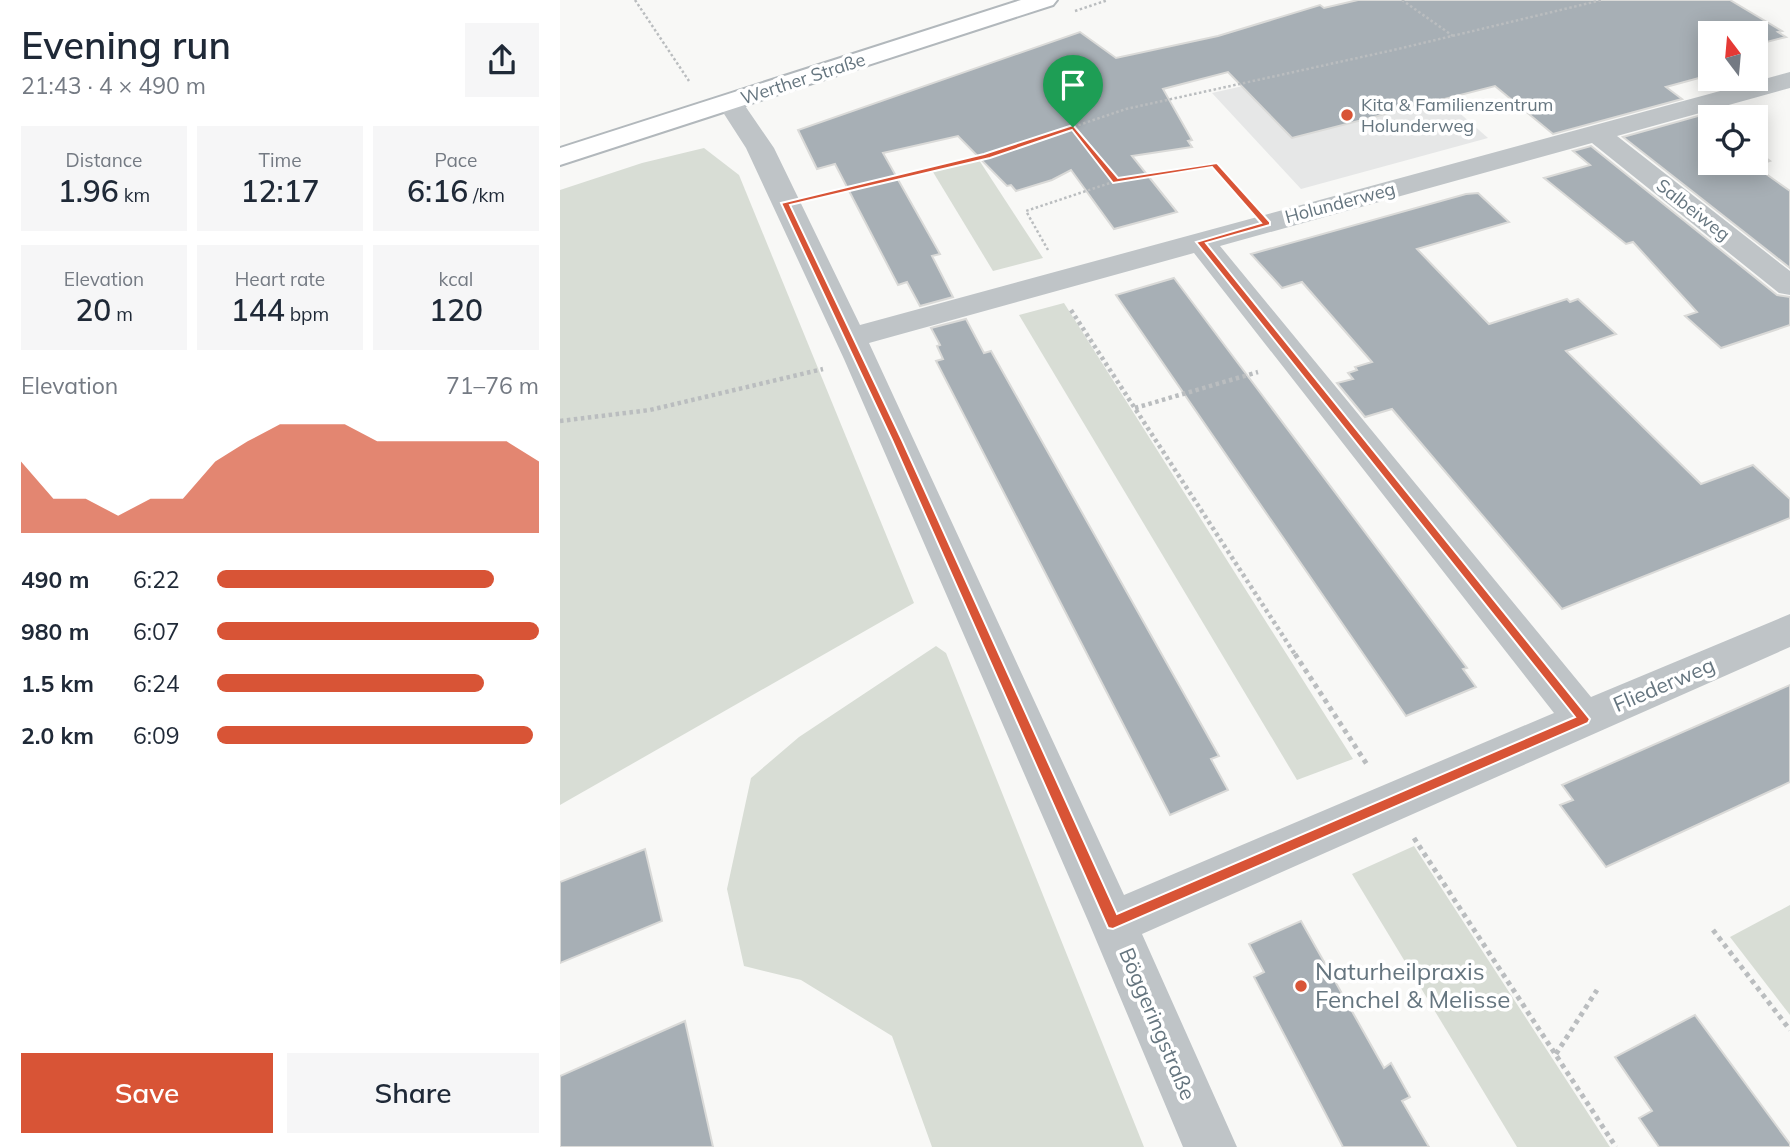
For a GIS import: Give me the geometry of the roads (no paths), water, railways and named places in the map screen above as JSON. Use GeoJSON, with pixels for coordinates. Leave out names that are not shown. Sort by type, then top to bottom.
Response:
{"type":"FeatureCollection","features":[{"type":"Feature","properties":{"kind":"main road","name":"Werther Straße"},"geometry":{"type":"LineString","coordinates":[[560,157],[1045,0]]}},
{"type":"Feature","properties":{"kind":"street","name":"Holunderweg"},"geometry":{"type":"LineString","coordinates":[[855,348],[1059,281],[1790,80]]}},
{"type":"Feature","properties":{"kind":"street","name":"Böggeringstraße"},"geometry":{"type":"LineString","coordinates":[[730,103],[760,148],[855,348],[1113,923],[1210,1147]]}},
{"type":"Feature","properties":{"kind":"street","name":"Salbeiweg"},"geometry":{"type":"LineString","coordinates":[[1597,133],[1790,286]]}},
{"type":"Feature","properties":{"kind":"street"},"geometry":{"type":"LineString","coordinates":[[1200,242],[1583,719]]}},
{"type":"Feature","properties":{"kind":"street","name":"Fliederweg"},"geometry":{"type":"LineString","coordinates":[[1113,923],[1790,630]]}},
{"type":"Feature","properties":{"kind":"place","name":"Kita & Familienzentrum Holunderweg"},"geometry":{"type":"Point","coordinates":[1347,115]}},
{"type":"Feature","properties":{"kind":"place","name":"Naturheilpraxis Fenchel & Melisse"},"geometry":{"type":"Point","coordinates":[1301,986]}}]}
